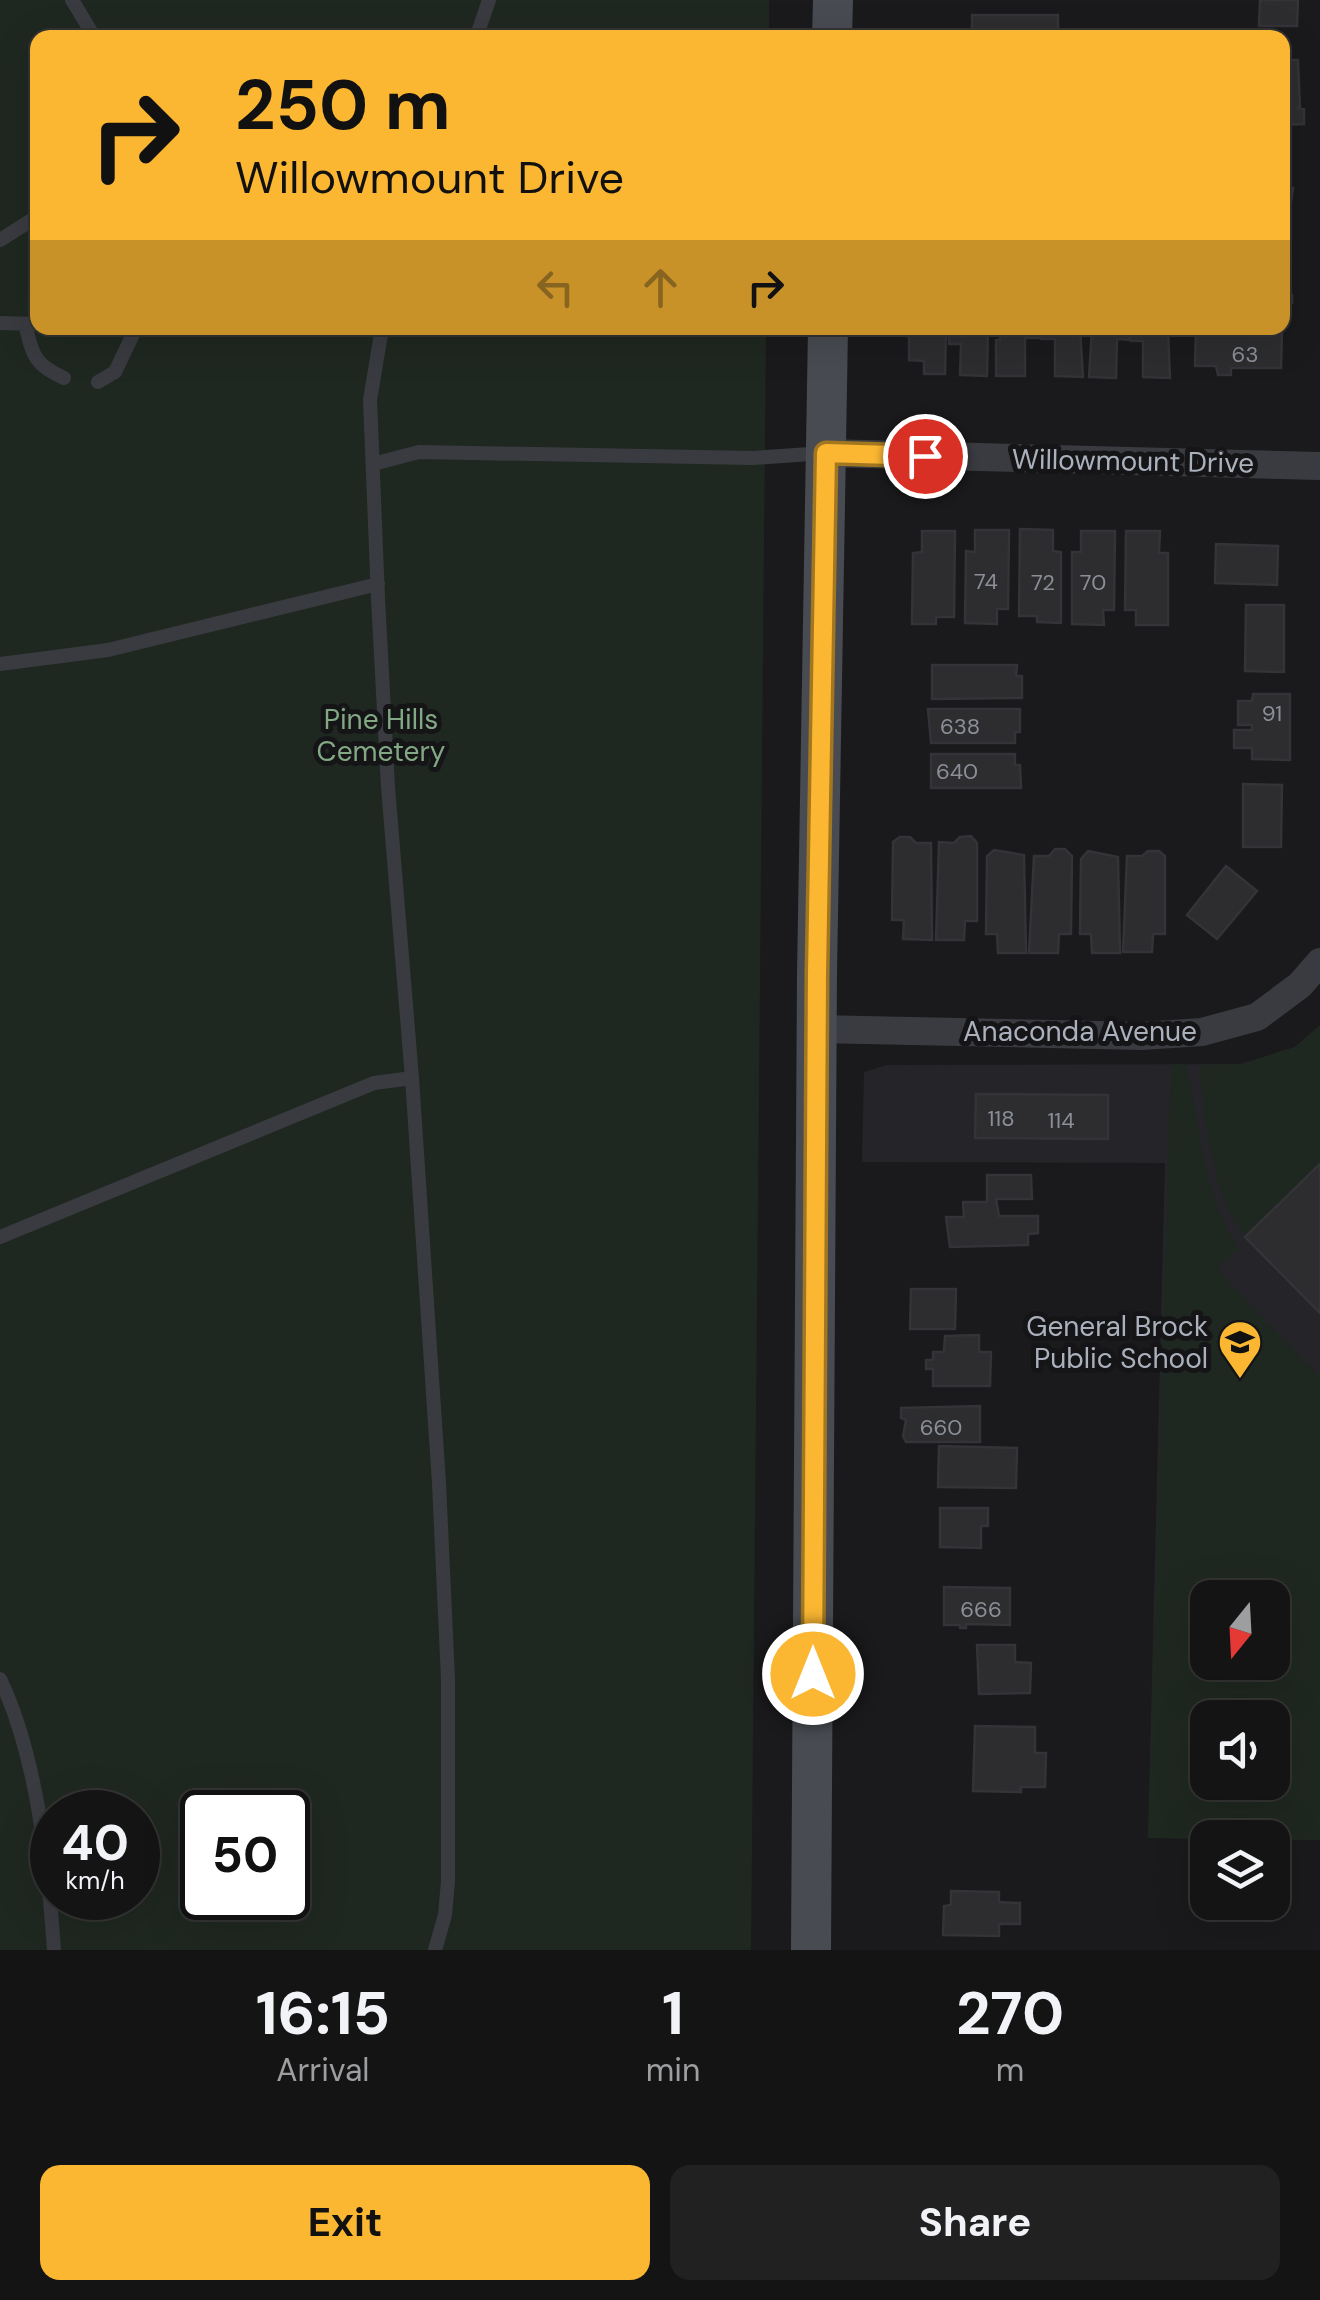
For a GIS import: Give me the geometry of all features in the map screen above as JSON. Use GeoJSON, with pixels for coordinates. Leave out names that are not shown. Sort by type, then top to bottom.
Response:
{"type":"FeatureCollection","features":[{"type":"Feature","properties":{"kind":"main road"},"geometry":{"type":"LineString","coordinates":[[832,30],[833,0]]}},
{"type":"Feature","properties":{"kind":"main road"},"geometry":{"type":"LineString","coordinates":[[812,1950],[817,1029],[828,335]]}},
{"type":"Feature","properties":{"kind":"street","name":"Willowmount Drive"},"geometry":{"type":"LineString","coordinates":[[826,453],[1320,466]]}},
{"type":"Feature","properties":{"kind":"street","name":"Anaconda Avenue"},"geometry":{"type":"LineString","coordinates":[[817,1029],[1142,1036],[1202,1032],[1258,1016],[1300,985],[1320,962]]}},
{"type":"Feature","properties":{"kind":"lane"},"geometry":{"type":"LineString","coordinates":[[72,0],[90,30]]}},
{"type":"Feature","properties":{"kind":"lane"},"geometry":{"type":"LineString","coordinates":[[479,30],[489,0]]}},
{"type":"Feature","properties":{"kind":"lane"},"geometry":{"type":"LineString","coordinates":[[0,240],[30,221]]}},
{"type":"Feature","properties":{"kind":"lane"},"geometry":{"type":"LineString","coordinates":[[0,323],[30,324]]}},
{"type":"Feature","properties":{"kind":"lane"},"geometry":{"type":"LineString","coordinates":[[32,335],[34,358],[45,370],[64,378]]}},
{"type":"Feature","properties":{"kind":"lane"},"geometry":{"type":"LineString","coordinates":[[98,382],[115,372],[133,335]]}},
{"type":"Feature","properties":{"kind":"lane"},"geometry":{"type":"LineString","coordinates":[[381,335],[370,400],[388,787],[412,1078],[448,1679],[448,1882],[445,1915],[435,1950]]}},
{"type":"Feature","properties":{"kind":"lane"},"geometry":{"type":"LineString","coordinates":[[372,464],[419,452],[753,458],[826,453]]}},
{"type":"Feature","properties":{"kind":"lane"},"geometry":{"type":"LineString","coordinates":[[0,664],[108,650],[378,584]]}},
{"type":"Feature","properties":{"kind":"lane"},"geometry":{"type":"LineString","coordinates":[[0,1237],[374,1083],[412,1078]]}},
{"type":"Feature","properties":{"kind":"lane"},"geometry":{"type":"LineString","coordinates":[[0,1679],[18,1718],[49,1879],[54,1950]]}},
{"type":"Feature","properties":{"kind":"shaded area","name":"General Brock Public School"},"geometry":{"type":"Polygon","coordinates":[[[1320,1025],[1320,1840],[1290,1840],[1290,1820],[1190,1820],[1190,1838],[1148,1838],[1165,1163],[862,1162],[864,1072],[887,1065],[1241,1064],[1295,1047],[1320,1025]]]}},
{"type":"Feature","properties":{"kind":"green space","name":"Pine Hills Cemetery"},"geometry":{"type":"Polygon","coordinates":[[[0,0],[769,0],[769,30],[30,30],[30,335],[766,335],[751,1950],[0,1950],[0,0]]]}},
{"type":"Feature","properties":{"kind":"green space"},"geometry":{"type":"Polygon","coordinates":[[[1320,1025],[1320,1164],[1245,1237],[1224,1200],[1217,1178],[1200,1065],[1241,1064],[1295,1047],[1320,1025]]]}},
{"type":"Feature","properties":{"kind":"green space","name":"General Brock Public School"},"geometry":{"type":"Polygon","coordinates":[[[1171,1064],[1186,1065],[1210,1182],[1238,1249],[1217,1270],[1320,1377],[1320,1840],[1290,1840],[1290,1820],[1190,1820],[1190,1838],[1148,1838],[1171,1064]]]}},
{"type":"Feature","properties":{"kind":"building"},"geometry":{"type":"Polygon","coordinates":[[[1260,0],[1298,0],[1297,26],[1259,26],[1260,0]]]}},
{"type":"Feature","properties":{"kind":"building"},"geometry":{"type":"Polygon","coordinates":[[[972,15],[1058,15],[1058,30],[972,30],[972,15]]]}},
{"type":"Feature","properties":{"kind":"building"},"geometry":{"type":"Polygon","coordinates":[[[1290,60],[1298,60],[1297,108],[1304,109],[1304,124],[1290,125],[1290,60]]]}},
{"type":"Feature","properties":{"kind":"building"},"geometry":{"type":"Polygon","coordinates":[[[946,335],[945,374],[924,374],[924,361],[909,360],[906,336],[946,335]]]}},
{"type":"Feature","properties":{"kind":"building"},"geometry":{"type":"Polygon","coordinates":[[[949,335],[988,335],[987,376],[960,375],[961,344],[949,344],[949,335]]]}},
{"type":"Feature","properties":{"kind":"building"},"geometry":{"type":"Polygon","coordinates":[[[1000,335],[1040,335],[1025,338],[1025,376],[996,376],[996,340],[1000,340],[1000,335]]]}},
{"type":"Feature","properties":{"kind":"building"},"geometry":{"type":"Polygon","coordinates":[[[1041,335],[1080,335],[1083,377],[1055,376],[1055,339],[1041,339],[1041,335]]]}},
{"type":"Feature","properties":{"kind":"building"},"geometry":{"type":"Polygon","coordinates":[[[1092,335],[1129,335],[1129,340],[1117,339],[1116,378],[1089,377],[1092,335]]]}},
{"type":"Feature","properties":{"kind":"building"},"geometry":{"type":"Polygon","coordinates":[[[1131,335],[1168,335],[1170,378],[1143,377],[1143,341],[1131,341],[1131,335]]]}},
{"type":"Feature","properties":{"kind":"building"},"geometry":{"type":"Polygon","coordinates":[[[1196,335],[1282,335],[1281,368],[1231,368],[1231,375],[1218,375],[1216,366],[1195,366],[1196,335]]]}},
{"type":"Feature","properties":{"kind":"building"},"geometry":{"type":"Polygon","coordinates":[[[1020,529],[1053,530],[1053,551],[1061,552],[1061,623],[1019,616],[1020,529]]]}},
{"type":"Feature","properties":{"kind":"building"},"geometry":{"type":"Polygon","coordinates":[[[975,530],[1009,530],[1008,609],[997,609],[997,624],[965,623],[966,551],[975,552],[975,530]]]}},
{"type":"Feature","properties":{"kind":"building"},"geometry":{"type":"Polygon","coordinates":[[[922,531],[955,531],[954,617],[936,617],[936,624],[912,624],[913,553],[922,552],[922,531]]]}},
{"type":"Feature","properties":{"kind":"building"},"geometry":{"type":"Polygon","coordinates":[[[1081,531],[1115,531],[1114,610],[1103,610],[1104,625],[1072,624],[1072,552],[1081,552],[1081,531]]]}},
{"type":"Feature","properties":{"kind":"building"},"geometry":{"type":"Polygon","coordinates":[[[1126,531],[1160,531],[1159,553],[1168,553],[1168,625],[1136,625],[1136,610],[1125,610],[1126,531]]]}},
{"type":"Feature","properties":{"kind":"building"},"geometry":{"type":"Polygon","coordinates":[[[1216,544],[1278,546],[1277,585],[1215,583],[1216,544]]]}},
{"type":"Feature","properties":{"kind":"building"},"geometry":{"type":"Polygon","coordinates":[[[1246,605],[1284,605],[1284,672],[1245,671],[1246,605]]]}},
{"type":"Feature","properties":{"kind":"building"},"geometry":{"type":"Polygon","coordinates":[[[932,665],[1017,665],[1016,676],[1022,676],[1022,698],[932,699],[932,665]]]}},
{"type":"Feature","properties":{"kind":"building"},"geometry":{"type":"Polygon","coordinates":[[[1253,694],[1290,694],[1290,760],[1252,759],[1252,748],[1234,748],[1234,730],[1252,730],[1252,725],[1238,725],[1238,701],[1252,701],[1253,694]]]}},
{"type":"Feature","properties":{"kind":"building"},"geometry":{"type":"Polygon","coordinates":[[[928,709],[1020,709],[1020,732],[1015,732],[1015,743],[931,743],[928,709]]]}},
{"type":"Feature","properties":{"kind":"building"},"geometry":{"type":"Polygon","coordinates":[[[931,754],[1015,754],[1015,765],[1020,765],[1021,788],[931,788],[931,754]]]}},
{"type":"Feature","properties":{"kind":"building"},"geometry":{"type":"Polygon","coordinates":[[[1243,784],[1282,785],[1281,847],[1243,847],[1243,784]]]}},
{"type":"Feature","properties":{"kind":"building"},"geometry":{"type":"Polygon","coordinates":[[[971,836],[977,843],[977,921],[965,921],[964,940],[936,940],[939,842],[954,843],[960,837],[971,836]]]}},
{"type":"Feature","properties":{"kind":"building"},"geometry":{"type":"Polygon","coordinates":[[[900,837],[931,843],[932,940],[903,939],[904,920],[892,920],[893,842],[900,837]]]}},
{"type":"Feature","properties":{"kind":"building"},"geometry":{"type":"Polygon","coordinates":[[[1055,849],[1065,849],[1072,856],[1071,934],[1059,934],[1058,953],[1029,953],[1034,856],[1049,856],[1055,849]]]}},
{"type":"Feature","properties":{"kind":"building"},"geometry":{"type":"Polygon","coordinates":[[[994,850],[1024,855],[1026,953],[998,953],[997,934],[986,934],[987,856],[994,850]]]}},
{"type":"Feature","properties":{"kind":"building"},"geometry":{"type":"Polygon","coordinates":[[[1088,851],[1118,857],[1120,953],[1092,953],[1091,934],[1080,934],[1081,859],[1088,851]]]}},
{"type":"Feature","properties":{"kind":"building"},"geometry":{"type":"Polygon","coordinates":[[[1148,851],[1159,851],[1165,856],[1165,934],[1153,934],[1152,952],[1123,952],[1127,856],[1142,856],[1148,851]]]}},
{"type":"Feature","properties":{"kind":"building"},"geometry":{"type":"Polygon","coordinates":[[[1226,866],[1257,891],[1217,939],[1187,915],[1226,866]]]}},
{"type":"Feature","properties":{"kind":"building"},"geometry":{"type":"Polygon","coordinates":[[[976,1094],[1108,1095],[1108,1139],[975,1138],[976,1094]]]}},
{"type":"Feature","properties":{"kind":"building"},"geometry":{"type":"Polygon","coordinates":[[[1320,1164],[1320,1313],[1245,1237],[1320,1164]]]}},
{"type":"Feature","properties":{"kind":"building"},"geometry":{"type":"Polygon","coordinates":[[[987,1175],[1031,1175],[1032,1199],[996,1199],[999,1216],[1038,1216],[1038,1233],[1028,1234],[1028,1245],[950,1247],[946,1217],[964,1217],[963,1202],[987,1202],[987,1175]]]}},
{"type":"Feature","properties":{"kind":"building"},"geometry":{"type":"Polygon","coordinates":[[[911,1289],[956,1289],[955,1329],[910,1329],[911,1289]]]}},
{"type":"Feature","properties":{"kind":"building"},"geometry":{"type":"Polygon","coordinates":[[[979,1335],[979,1352],[991,1352],[990,1386],[933,1386],[933,1369],[926,1369],[926,1360],[933,1360],[933,1352],[944,1352],[945,1336],[979,1335]]]}},
{"type":"Feature","properties":{"kind":"building"},"geometry":{"type":"Polygon","coordinates":[[[980,1406],[980,1442],[906,1442],[903,1436],[906,1420],[901,1418],[901,1408],[980,1406]]]}},
{"type":"Feature","properties":{"kind":"building"},"geometry":{"type":"Polygon","coordinates":[[[939,1446],[1017,1448],[1016,1488],[938,1487],[939,1446]]]}},
{"type":"Feature","properties":{"kind":"building"},"geometry":{"type":"Polygon","coordinates":[[[940,1508],[988,1508],[988,1526],[981,1526],[981,1548],[940,1547],[940,1508]]]}},
{"type":"Feature","properties":{"kind":"building"},"geometry":{"type":"Polygon","coordinates":[[[944,1587],[1010,1588],[1010,1625],[944,1625],[944,1587]]]}},
{"type":"Feature","properties":{"kind":"building"},"geometry":{"type":"Polygon","coordinates":[[[977,1645],[1015,1645],[1015,1662],[1031,1663],[1030,1693],[979,1694],[977,1645]]]}},
{"type":"Feature","properties":{"kind":"building"},"geometry":{"type":"Polygon","coordinates":[[[975,1726],[1035,1727],[1035,1753],[1046,1753],[1045,1787],[1021,1787],[1021,1792],[973,1791],[975,1726]]]}},
{"type":"Feature","properties":{"kind":"building"},"geometry":{"type":"Polygon","coordinates":[[[951,1891],[999,1892],[999,1902],[1020,1903],[1020,1924],[999,1924],[999,1936],[943,1935],[944,1906],[951,1905],[951,1891]]]}},
{"type":"Feature","properties":{"kind":"place","name":"General Brock Public School"},"geometry":{"type":"Point","coordinates":[1240,1380]}},
{"type":"Feature","properties":{"kind":"route"},"geometry":{"type":"LineString","coordinates":[[813,1674],[817,974],[826,453],[925,456]]}}]}
